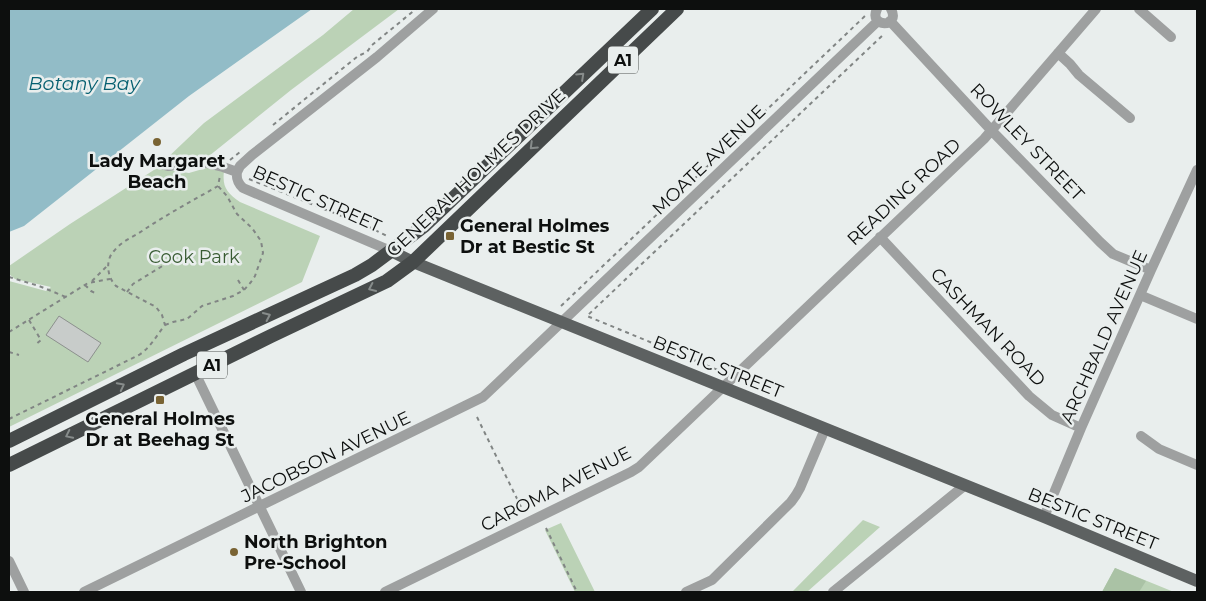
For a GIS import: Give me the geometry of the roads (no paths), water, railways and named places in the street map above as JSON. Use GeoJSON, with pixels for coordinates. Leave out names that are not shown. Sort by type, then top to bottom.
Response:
{"type":"FeatureCollection","features":[{"type":"Feature","properties":{"kind":"highway","name":"GENERAL HOLMES DRIVE"},"geometry":{"type":"LineString","coordinates":[[9,441],[184,354],[372,266],[392,244],[424,226],[652,9]]}},
{"type":"Feature","properties":{"kind":"highway","name":"GENERAL HOLMES DRIVE"},"geometry":{"type":"LineString","coordinates":[[9,465],[387,281],[413,262],[677,9]]}},
{"type":"Feature","properties":{"kind":"main road","name":"BESTIC STREET"},"geometry":{"type":"LineString","coordinates":[[392,244],[413,262],[1044,517],[1197,581]]}},
{"type":"Feature","properties":{"kind":"street"},"geometry":{"type":"LineString","coordinates":[[161,164],[168,166],[202,162],[237,172],[240,166],[252,155],[371,61],[433,9]]}},
{"type":"Feature","properties":{"kind":"street"},"geometry":{"type":"LineString","coordinates":[[877,9],[875,16],[883,24],[890,21],[893,16],[891,9]]}},
{"type":"Feature","properties":{"kind":"street","name":"READING ROAD"},"geometry":{"type":"LineString","coordinates":[[723,388],[992,131],[1096,9]]}},
{"type":"Feature","properties":{"kind":"street"},"geometry":{"type":"LineString","coordinates":[[1139,9],[1171,38]]}},
{"type":"Feature","properties":{"kind":"street","name":"MOATE AVENUE"},"geometry":{"type":"LineString","coordinates":[[562,322],[878,21]]}},
{"type":"Feature","properties":{"kind":"street","name":"ROWLEY STREET"},"geometry":{"type":"LineString","coordinates":[[890,21],[992,131],[1100,242],[1113,254],[1151,270]]}},
{"type":"Feature","properties":{"kind":"street"},"geometry":{"type":"LineString","coordinates":[[1058,53],[1078,75],[1130,118]]}},
{"type":"Feature","properties":{"kind":"street","name":"ARCHBALD AVENUE"},"geometry":{"type":"LineString","coordinates":[[1044,517],[1151,270],[1194,188],[1197,170]]}},
{"type":"Feature","properties":{"kind":"street","name":"BESTIC STREET"},"geometry":{"type":"LineString","coordinates":[[237,172],[236,177],[243,188],[392,244]]}},
{"type":"Feature","properties":{"kind":"street","name":"CASHMAN ROAD"},"geometry":{"type":"LineString","coordinates":[[880,237],[1029,396],[1052,415],[1081,428]]}},
{"type":"Feature","properties":{"kind":"street"},"geometry":{"type":"LineString","coordinates":[[1140,295],[1197,319]]}},
{"type":"Feature","properties":{"kind":"street","name":"JACOBSON AVENUE"},"geometry":{"type":"LineString","coordinates":[[84,592],[476,401],[489,392],[562,322]]}},
{"type":"Feature","properties":{"kind":"street"},"geometry":{"type":"LineString","coordinates":[[195,373],[301,592]]}},
{"type":"Feature","properties":{"kind":"street","name":"CAROMA AVENUE"},"geometry":{"type":"LineString","coordinates":[[385,592],[635,470],[723,388]]}},
{"type":"Feature","properties":{"kind":"street"},"geometry":{"type":"LineString","coordinates":[[686,592],[712,580],[791,502],[800,488],[825,429]]}},
{"type":"Feature","properties":{"kind":"street"},"geometry":{"type":"LineString","coordinates":[[1141,436],[1159,449],[1197,465]]}},
{"type":"Feature","properties":{"kind":"street"},"geometry":{"type":"LineString","coordinates":[[833,592],[964,486]]}},
{"type":"Feature","properties":{"kind":"street"},"geometry":{"type":"LineString","coordinates":[[9,561],[24,592]]}},
{"type":"Feature","properties":{"kind":"water","name":"Botany Bay"},"geometry":{"type":"Polygon","coordinates":[[[9,9],[312,9],[189,96],[24,226],[9,232],[9,9]]]}},
{"type":"Feature","properties":{"kind":"place","name":"Lady Margaret Beach"},"geometry":{"type":"Point","coordinates":[157,142]}},
{"type":"Feature","properties":{"kind":"place","name":"General Holmes Dr at Bestic St"},"geometry":{"type":"Point","coordinates":[450,236]}},
{"type":"Feature","properties":{"kind":"place","name":"General Holmes Dr at Beehag St"},"geometry":{"type":"Point","coordinates":[160,400]}},
{"type":"Feature","properties":{"kind":"place","name":"North Brighton Pre-School"},"geometry":{"type":"Point","coordinates":[234,552]}},
{"type":"Feature","properties":{"kind":"park label","name":"Cook Park"},"geometry":{"type":"Point","coordinates":[194,257]}}]}
